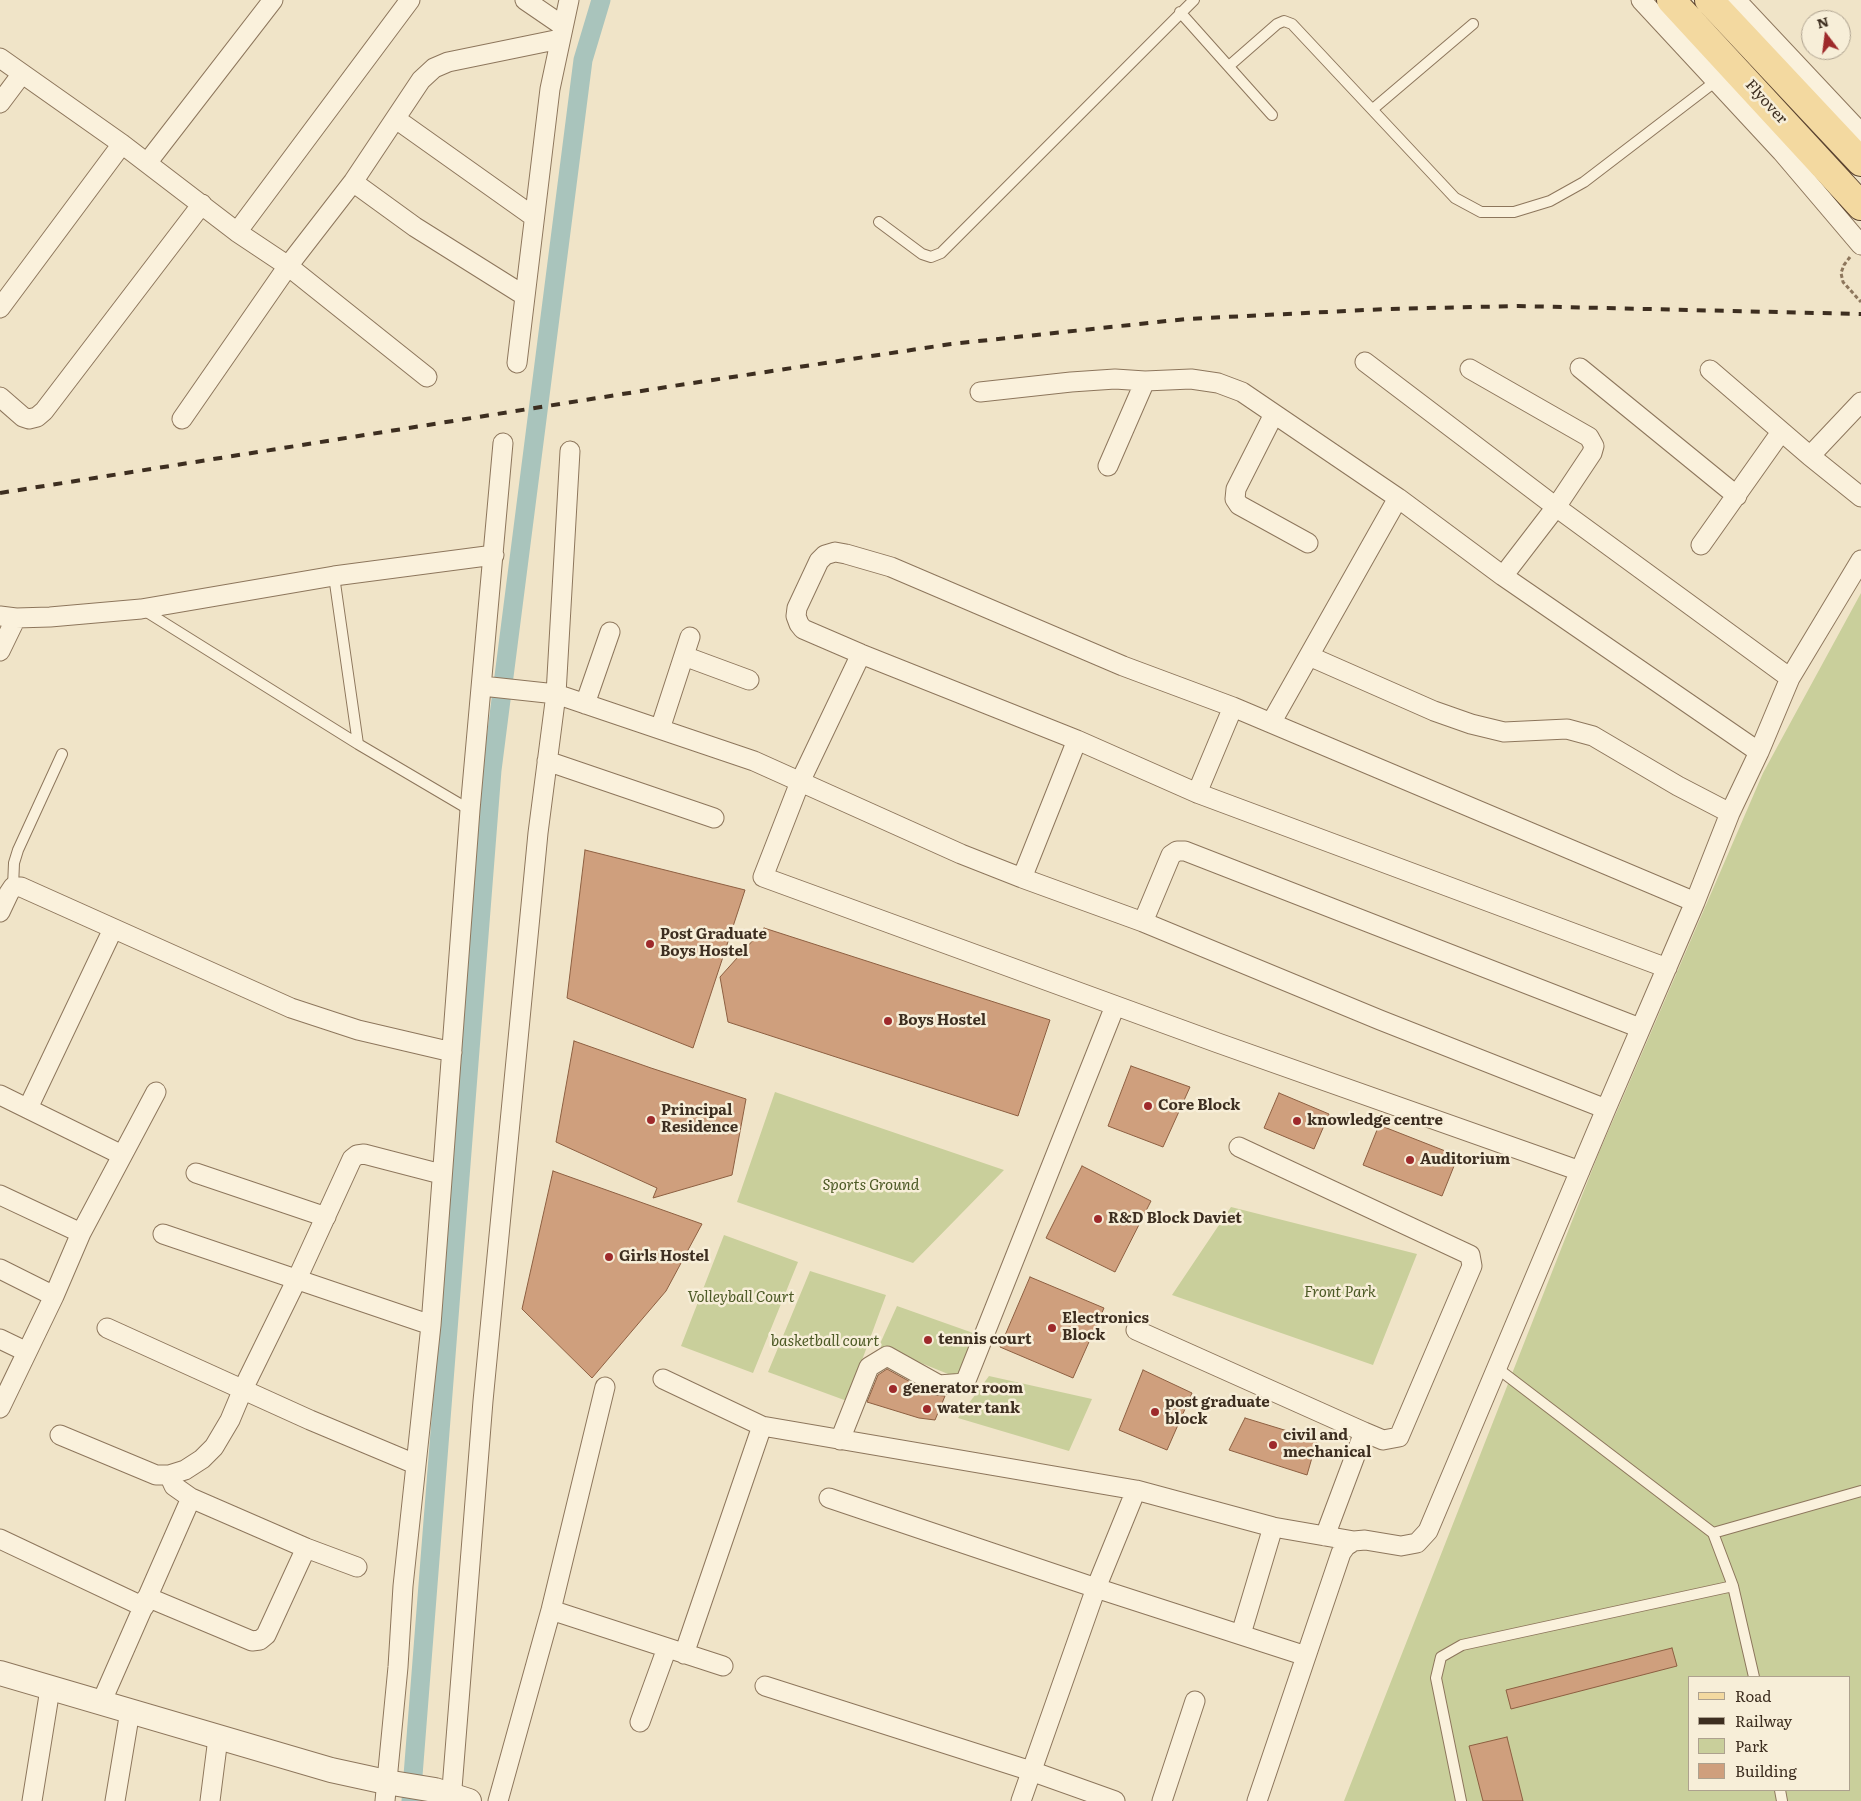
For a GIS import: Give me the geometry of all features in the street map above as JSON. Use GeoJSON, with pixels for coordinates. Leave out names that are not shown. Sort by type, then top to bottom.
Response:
{"type":"FeatureCollection","features":[{"type":"Feature","properties":{"kind":"main road","name":"Flyover"},"geometry":{"type":"LineString","coordinates":[[1671,0],[1861,206]]}},
{"type":"Feature","properties":{"kind":"main road","name":"Flyover"},"geometry":{"type":"LineString","coordinates":[[1722,4],[1861,162]]}},
{"type":"Feature","properties":{"kind":"street"},"geometry":{"type":"LineString","coordinates":[[147,163],[273,0]]}},
{"type":"Feature","properties":{"kind":"street"},"geometry":{"type":"LineString","coordinates":[[237,232],[410,0]]}},
{"type":"Feature","properties":{"kind":"street"},"geometry":{"type":"LineString","coordinates":[[525,0],[562,32]]}},
{"type":"Feature","properties":{"kind":"street"},"geometry":{"type":"LineString","coordinates":[[516,363],[550,89],[569,0]]}},
{"type":"Feature","properties":{"kind":"street"},"geometry":{"type":"LineString","coordinates":[[1641,0],[1782,152],[1860,245]]}},
{"type":"Feature","properties":{"kind":"street"},"geometry":{"type":"LineString","coordinates":[[1722,4],[1861,133]]}},
{"type":"Feature","properties":{"kind":"street"},"geometry":{"type":"LineString","coordinates":[[182,419],[288,266],[353,182],[421,80],[434,68],[448,62],[562,32]]}},
{"type":"Feature","properties":{"kind":"street"},"geometry":{"type":"LineString","coordinates":[[0,58],[21,75],[122,144],[237,232],[288,266],[427,377]]}},
{"type":"Feature","properties":{"kind":"street"},"geometry":{"type":"LineString","coordinates":[[0,103],[21,75]]}},
{"type":"Feature","properties":{"kind":"street"},"geometry":{"type":"LineString","coordinates":[[396,119],[534,217]]}},
{"type":"Feature","properties":{"kind":"street"},"geometry":{"type":"LineString","coordinates":[[0,308],[122,144]]}},
{"type":"Feature","properties":{"kind":"street"},"geometry":{"type":"LineString","coordinates":[[353,182],[415,227],[525,296]]}},
{"type":"Feature","properties":{"kind":"street"},"geometry":{"type":"LineString","coordinates":[[0,398],[24,417],[30,419],[37,417],[202,204]]}},
{"type":"Feature","properties":{"kind":"street"},"geometry":{"type":"LineString","coordinates":[[1365,362],[1556,507],[1790,678]]}},
{"type":"Feature","properties":{"kind":"street"},"geometry":{"type":"LineString","coordinates":[[1580,368],[1737,496]]}},
{"type":"Feature","properties":{"kind":"street"},"geometry":{"type":"LineString","coordinates":[[1470,369],[1590,437],[1594,446],[1592,454],[1556,507],[1503,576]]}},
{"type":"Feature","properties":{"kind":"street"},"geometry":{"type":"LineString","coordinates":[[1710,370],[1781,432],[1861,497]]}},
{"type":"Feature","properties":{"kind":"street"},"geometry":{"type":"LineString","coordinates":[[980,392],[1115,379],[1145,381],[1191,379],[1218,383],[1242,392],[1398,498],[1503,576],[1759,752]]}},
{"type":"Feature","properties":{"kind":"street"},"geometry":{"type":"LineString","coordinates":[[1108,466],[1145,381]]}},
{"type":"Feature","properties":{"kind":"street"},"geometry":{"type":"LineString","coordinates":[[1810,456],[1861,402]]}},
{"type":"Feature","properties":{"kind":"street"},"geometry":{"type":"LineString","coordinates":[[1274,414],[1236,489],[1235,499],[1239,505],[1308,543]]}},
{"type":"Feature","properties":{"kind":"street"},"geometry":{"type":"LineString","coordinates":[[1701,545],[1781,432]]}},
{"type":"Feature","properties":{"kind":"street"},"geometry":{"type":"LineString","coordinates":[[390,1789],[403,1586],[431,1325],[470,810],[490,687],[494,554],[503,444]]}},
{"type":"Feature","properties":{"kind":"street"},"geometry":{"type":"LineString","coordinates":[[0,1673],[390,1789],[452,1797],[484,1391],[537,843],[547,762],[547,693],[570,451]]}},
{"type":"Feature","properties":{"kind":"street"},"geometry":{"type":"LineString","coordinates":[[1271,723],[1398,498]]}},
{"type":"Feature","properties":{"kind":"street"},"geometry":{"type":"LineString","coordinates":[[1667,968],[1197,793],[1077,740],[803,629],[798,624],[797,608],[819,560],[825,555],[835,552],[846,554],[891,567],[1123,666],[1233,707],[1695,902]]}},
{"type":"Feature","properties":{"kind":"street"},"geometry":{"type":"LineString","coordinates":[[0,651],[8,617],[50,617],[141,609],[334,576],[494,554]]}},
{"type":"Feature","properties":{"kind":"street"},"geometry":{"type":"LineString","coordinates":[[663,1379],[762,1426],[1136,1490],[1273,1527],[1354,1541],[1365,1540],[1402,1546],[1417,1543],[1428,1531],[1695,902],[1730,813],[1759,752],[1790,678],[1861,560]]}},
{"type":"Feature","properties":{"kind":"street"},"geometry":{"type":"LineString","coordinates":[[585,704],[610,632]]}},
{"type":"Feature","properties":{"kind":"street"},"geometry":{"type":"LineString","coordinates":[[660,729],[690,637]]}},
{"type":"Feature","properties":{"kind":"street"},"geometry":{"type":"LineString","coordinates":[[862,654],[800,782],[763,877],[1115,1006],[1580,1171]]}},
{"type":"Feature","properties":{"kind":"street"},"geometry":{"type":"LineString","coordinates":[[684,656],[749,680]]}},
{"type":"Feature","properties":{"kind":"street"},"geometry":{"type":"LineString","coordinates":[[1309,656],[1434,711],[1471,724],[1504,732],[1567,729],[1593,736],[1678,786],[1730,813]]}},
{"type":"Feature","properties":{"kind":"street"},"geometry":{"type":"LineString","coordinates":[[490,687],[547,693],[754,761],[961,854],[1143,922],[1380,1020],[1606,1109]]}},
{"type":"Feature","properties":{"kind":"street"},"geometry":{"type":"LineString","coordinates":[[1197,793],[1233,707]]}},
{"type":"Feature","properties":{"kind":"street"},"geometry":{"type":"LineString","coordinates":[[1022,878],[1077,740]]}},
{"type":"Feature","properties":{"kind":"street"},"geometry":{"type":"LineString","coordinates":[[547,762],[714,818]]}},
{"type":"Feature","properties":{"kind":"street"},"geometry":{"type":"LineString","coordinates":[[1143,922],[1171,855],[1177,851],[1184,851],[1640,1028]]}},
{"type":"Feature","properties":{"kind":"street"},"geometry":{"type":"LineString","coordinates":[[0,912],[8,893],[13,887],[21,888],[291,1008],[358,1030],[452,1052]]}},
{"type":"Feature","properties":{"kind":"street"},"geometry":{"type":"LineString","coordinates":[[28,1108],[113,929]]}},
{"type":"Feature","properties":{"kind":"street"},"geometry":{"type":"LineString","coordinates":[[840,1440],[869,1367],[887,1356],[939,1385],[965,1383],[1115,1006]]}},
{"type":"Feature","properties":{"kind":"street"},"geometry":{"type":"LineString","coordinates":[[0,1408],[82,1233],[156,1092]]}},
{"type":"Feature","properties":{"kind":"street"},"geometry":{"type":"LineString","coordinates":[[0,1095],[122,1155]]}},
{"type":"Feature","properties":{"kind":"street"},"geometry":{"type":"LineString","coordinates":[[1136,1330],[1383,1440],[1400,1437],[1472,1266],[1470,1255],[1239,1147]]}},
{"type":"Feature","properties":{"kind":"street"},"geometry":{"type":"LineString","coordinates":[[60,1435],[156,1475],[169,1475],[202,1459],[214,1447],[230,1420],[352,1159],[356,1155],[364,1154],[441,1174]]}},
{"type":"Feature","properties":{"kind":"street"},"geometry":{"type":"LineString","coordinates":[[196,1173],[326,1216]]}},
{"type":"Feature","properties":{"kind":"street"},"geometry":{"type":"LineString","coordinates":[[0,1195],[82,1233]]}},
{"type":"Feature","properties":{"kind":"street"},"geometry":{"type":"LineString","coordinates":[[163,1234],[431,1325]]}},
{"type":"Feature","properties":{"kind":"street"},"geometry":{"type":"LineString","coordinates":[[0,1269],[54,1296]]}},
{"type":"Feature","properties":{"kind":"street"},"geometry":{"type":"LineString","coordinates":[[107,1328],[358,1442],[416,1464]]}},
{"type":"Feature","properties":{"kind":"street"},"geometry":{"type":"LineString","coordinates":[[0,1339],[27,1352]]}},
{"type":"Feature","properties":{"kind":"street"},"geometry":{"type":"LineString","coordinates":[[498,1801],[551,1610],[605,1387]]}},
{"type":"Feature","properties":{"kind":"street"},"geometry":{"type":"LineString","coordinates":[[640,1722],[675,1651],[762,1426]]}},
{"type":"Feature","properties":{"kind":"street"},"geometry":{"type":"LineString","coordinates":[[1325,1536],[1364,1432]]}},
{"type":"Feature","properties":{"kind":"street"},"geometry":{"type":"LineString","coordinates":[[169,1475],[174,1486],[191,1498],[306,1548],[357,1567]]}},
{"type":"Feature","properties":{"kind":"street"},"geometry":{"type":"LineString","coordinates":[[1021,1801],[1096,1588],[1136,1490]]}},
{"type":"Feature","properties":{"kind":"street"},"geometry":{"type":"LineString","coordinates":[[101,1703],[191,1498]]}},
{"type":"Feature","properties":{"kind":"street"},"geometry":{"type":"LineString","coordinates":[[829,1498],[1306,1656]]}},
{"type":"Feature","properties":{"kind":"street"},"geometry":{"type":"LineString","coordinates":[[1241,1634],[1273,1527]]}},
{"type":"Feature","properties":{"kind":"street"},"geometry":{"type":"LineString","coordinates":[[0,1539],[145,1602],[252,1641],[260,1640],[266,1635],[306,1548]]}},
{"type":"Feature","properties":{"kind":"street"},"geometry":{"type":"LineString","coordinates":[[1256,1801],[1341,1553],[1346,1546],[1354,1541]]}},
{"type":"Feature","properties":{"kind":"street"},"geometry":{"type":"LineString","coordinates":[[551,1610],[723,1666]]}},
{"type":"Feature","properties":{"kind":"street"},"geometry":{"type":"LineString","coordinates":[[765,1686],[1031,1771],[1115,1801]]}},
{"type":"Feature","properties":{"kind":"street"},"geometry":{"type":"LineString","coordinates":[[32,1801],[50,1689]]}},
{"type":"Feature","properties":{"kind":"street"},"geometry":{"type":"LineString","coordinates":[[1162,1801],[1196,1701]]}},
{"type":"Feature","properties":{"kind":"street"},"geometry":{"type":"LineString","coordinates":[[115,1801],[130,1711]]}},
{"type":"Feature","properties":{"kind":"street"},"geometry":{"type":"LineString","coordinates":[[210,1801],[218,1738]]}},
{"type":"Feature","properties":{"kind":"lane"},"geometry":{"type":"LineString","coordinates":[[879,222],[922,254],[931,257],[941,253],[1194,0]]}},
{"type":"Feature","properties":{"kind":"lane"},"geometry":{"type":"LineString","coordinates":[[1180,12],[1272,115]]}},
{"type":"Feature","properties":{"kind":"lane"},"geometry":{"type":"LineString","coordinates":[[1229,66],[1277,24],[1284,21],[1292,24],[1455,198],[1481,212],[1514,212],[1550,201],[1584,182],[1716,81]]}},
{"type":"Feature","properties":{"kind":"lane"},"geometry":{"type":"LineString","coordinates":[[1373,109],[1473,24]]}},
{"type":"Feature","properties":{"kind":"lane"},"geometry":{"type":"LineString","coordinates":[[334,576],[358,744]]}},
{"type":"Feature","properties":{"kind":"lane"},"geometry":{"type":"LineString","coordinates":[[141,609],[358,744],[470,810]]}},
{"type":"Feature","properties":{"kind":"lane"},"geometry":{"type":"LineString","coordinates":[[13,887],[14,863],[18,850],[62,754]]}},
{"type":"Feature","properties":{"kind":"lane"},"geometry":{"type":"LineString","coordinates":[[1497,1368],[1713,1533],[1733,1586],[1754,1676]]}},
{"type":"Feature","properties":{"kind":"lane"},"geometry":{"type":"LineString","coordinates":[[1713,1533],[1861,1491]]}},
{"type":"Feature","properties":{"kind":"lane"},"geometry":{"type":"LineString","coordinates":[[1461,1801],[1436,1678],[1441,1657],[1462,1644],[1733,1586]]}},
{"type":"Feature","properties":{"kind":"path"},"geometry":{"type":"LineString","coordinates":[[1860,245],[1844,265],[1841,273],[1843,282],[1861,302]]}},
{"type":"Feature","properties":{"kind":"green space"},"geometry":{"type":"Polygon","coordinates":[[[1861,593],[1861,1801],[1344,1801],[1598,1155],[1763,773],[1861,593]]]}},
{"type":"Feature","properties":{"kind":"green space","name":"Sports Ground"},"geometry":{"type":"Polygon","coordinates":[[[775,1092],[1004,1170],[913,1263],[737,1202],[775,1092]]]}},
{"type":"Feature","properties":{"kind":"green space","name":"Front Park"},"geometry":{"type":"Polygon","coordinates":[[[1231,1207],[1417,1254],[1373,1365],[1172,1295],[1231,1207]]]}},
{"type":"Feature","properties":{"kind":"green space","name":"Volleyball Court"},"geometry":{"type":"Polygon","coordinates":[[[724,1235],[798,1262],[753,1373],[681,1346],[724,1235]]]}},
{"type":"Feature","properties":{"kind":"green space","name":"basketball court"},"geometry":{"type":"Polygon","coordinates":[[[810,1271],[886,1295],[847,1401],[768,1372],[810,1271]]]}},
{"type":"Feature","properties":{"kind":"green space","name":"tennis court"},"geometry":{"type":"Polygon","coordinates":[[[897,1306],[976,1334],[958,1378],[879,1346],[897,1306]]]}},
{"type":"Feature","properties":{"kind":"green space"},"geometry":{"type":"Polygon","coordinates":[[[989,1376],[1092,1399],[1069,1451],[958,1418],[989,1376]]]}},
{"type":"Feature","properties":{"kind":"building","name":"Post Graduate Boys Hostel"},"geometry":{"type":"Polygon","coordinates":[[[585,850],[745,890],[693,1048],[567,998],[585,850]]]}},
{"type":"Feature","properties":{"kind":"building","name":"Boys Hostel"},"geometry":{"type":"Polygon","coordinates":[[[764,928],[1050,1020],[1018,1116],[728,1022],[720,977],[764,928]]]}},
{"type":"Feature","properties":{"kind":"building","name":"Principal Residence"},"geometry":{"type":"Polygon","coordinates":[[[574,1041],[746,1099],[732,1175],[653,1198],[657,1188],[556,1142],[574,1041]]]}},
{"type":"Feature","properties":{"kind":"building","name":"Core Block"},"geometry":{"type":"Polygon","coordinates":[[[1131,1066],[1190,1087],[1163,1147],[1108,1126],[1131,1066]]]}},
{"type":"Feature","properties":{"kind":"building","name":"knowledge centre"},"geometry":{"type":"Polygon","coordinates":[[[1279,1093],[1329,1114],[1314,1149],[1264,1128],[1279,1093]]]}},
{"type":"Feature","properties":{"kind":"building","name":"Auditorium"},"geometry":{"type":"Polygon","coordinates":[[[1379,1125],[1458,1156],[1442,1196],[1363,1165],[1379,1125]]]}},
{"type":"Feature","properties":{"kind":"building","name":"R&D Block Daviet"},"geometry":{"type":"Polygon","coordinates":[[[1082,1166],[1151,1201],[1115,1272],[1046,1238],[1082,1166]]]}},
{"type":"Feature","properties":{"kind":"building","name":"Girls Hostel"},"geometry":{"type":"Polygon","coordinates":[[[553,1171],[702,1224],[666,1291],[592,1378],[522,1309],[553,1171]]]}},
{"type":"Feature","properties":{"kind":"building","name":"Electronics Block"},"geometry":{"type":"Polygon","coordinates":[[[1030,1277],[1104,1308],[1073,1378],[1000,1347],[1030,1277]]]}},
{"type":"Feature","properties":{"kind":"building","name":"generator room"},"geometry":{"type":"Polygon","coordinates":[[[887,1369],[934,1395],[945,1396],[935,1420],[919,1418],[867,1402],[878,1375],[887,1369]]]}},
{"type":"Feature","properties":{"kind":"building","name":"post graduate block"},"geometry":{"type":"Polygon","coordinates":[[[1143,1370],[1192,1393],[1167,1450],[1119,1430],[1143,1370]]]}},
{"type":"Feature","properties":{"kind":"building","name":"civil and mechanical"},"geometry":{"type":"Polygon","coordinates":[[[1245,1418],[1317,1440],[1307,1475],[1229,1450],[1245,1418]]]}},
{"type":"Feature","properties":{"kind":"building"},"geometry":{"type":"Polygon","coordinates":[[[1672,1648],[1677,1666],[1511,1709],[1506,1690],[1672,1648]]]}},
{"type":"Feature","properties":{"kind":"building"},"geometry":{"type":"Polygon","coordinates":[[[1507,1737],[1523,1801],[1483,1801],[1469,1746],[1507,1737]]]}},
{"type":"Feature","properties":{"kind":"waterway"},"geometry":{"type":"LineString","coordinates":[[411,1801],[492,770],[583,60],[601,0]]}},
{"type":"Feature","properties":{"kind":"railway"},"geometry":{"type":"LineString","coordinates":[[0,493],[673,386],[951,344],[1186,319],[1386,309],[1518,306],[1861,314]]}},
{"type":"Feature","properties":{"kind":"place","name":"Post Graduate Boys Hostel"},"geometry":{"type":"Point","coordinates":[650,944]}},
{"type":"Feature","properties":{"kind":"place","name":"Boys Hostel"},"geometry":{"type":"Point","coordinates":[888,1021]}},
{"type":"Feature","properties":{"kind":"place","name":"Core Block"},"geometry":{"type":"Point","coordinates":[1148,1106]}},
{"type":"Feature","properties":{"kind":"place","name":"Principal Residence"},"geometry":{"type":"Point","coordinates":[651,1120]}},
{"type":"Feature","properties":{"kind":"place","name":"knowledge centre"},"geometry":{"type":"Point","coordinates":[1297,1121]}},
{"type":"Feature","properties":{"kind":"place","name":"Auditorium"},"geometry":{"type":"Point","coordinates":[1410,1160]}},
{"type":"Feature","properties":{"kind":"place","name":"R&D Block Daviet"},"geometry":{"type":"Point","coordinates":[1098,1219]}},
{"type":"Feature","properties":{"kind":"place","name":"Girls Hostel"},"geometry":{"type":"Point","coordinates":[609,1257]}},
{"type":"Feature","properties":{"kind":"place","name":"Electronics Block"},"geometry":{"type":"Point","coordinates":[1052,1328]}},
{"type":"Feature","properties":{"kind":"place","name":"tennis court"},"geometry":{"type":"Point","coordinates":[928,1340]}},
{"type":"Feature","properties":{"kind":"place","name":"generator room"},"geometry":{"type":"Point","coordinates":[893,1389]}},
{"type":"Feature","properties":{"kind":"place","name":"water tank"},"geometry":{"type":"Point","coordinates":[927,1409]}},
{"type":"Feature","properties":{"kind":"place","name":"post graduate block"},"geometry":{"type":"Point","coordinates":[1155,1412]}},
{"type":"Feature","properties":{"kind":"place","name":"civil and mechanical"},"geometry":{"type":"Point","coordinates":[1273,1445]}}]}
